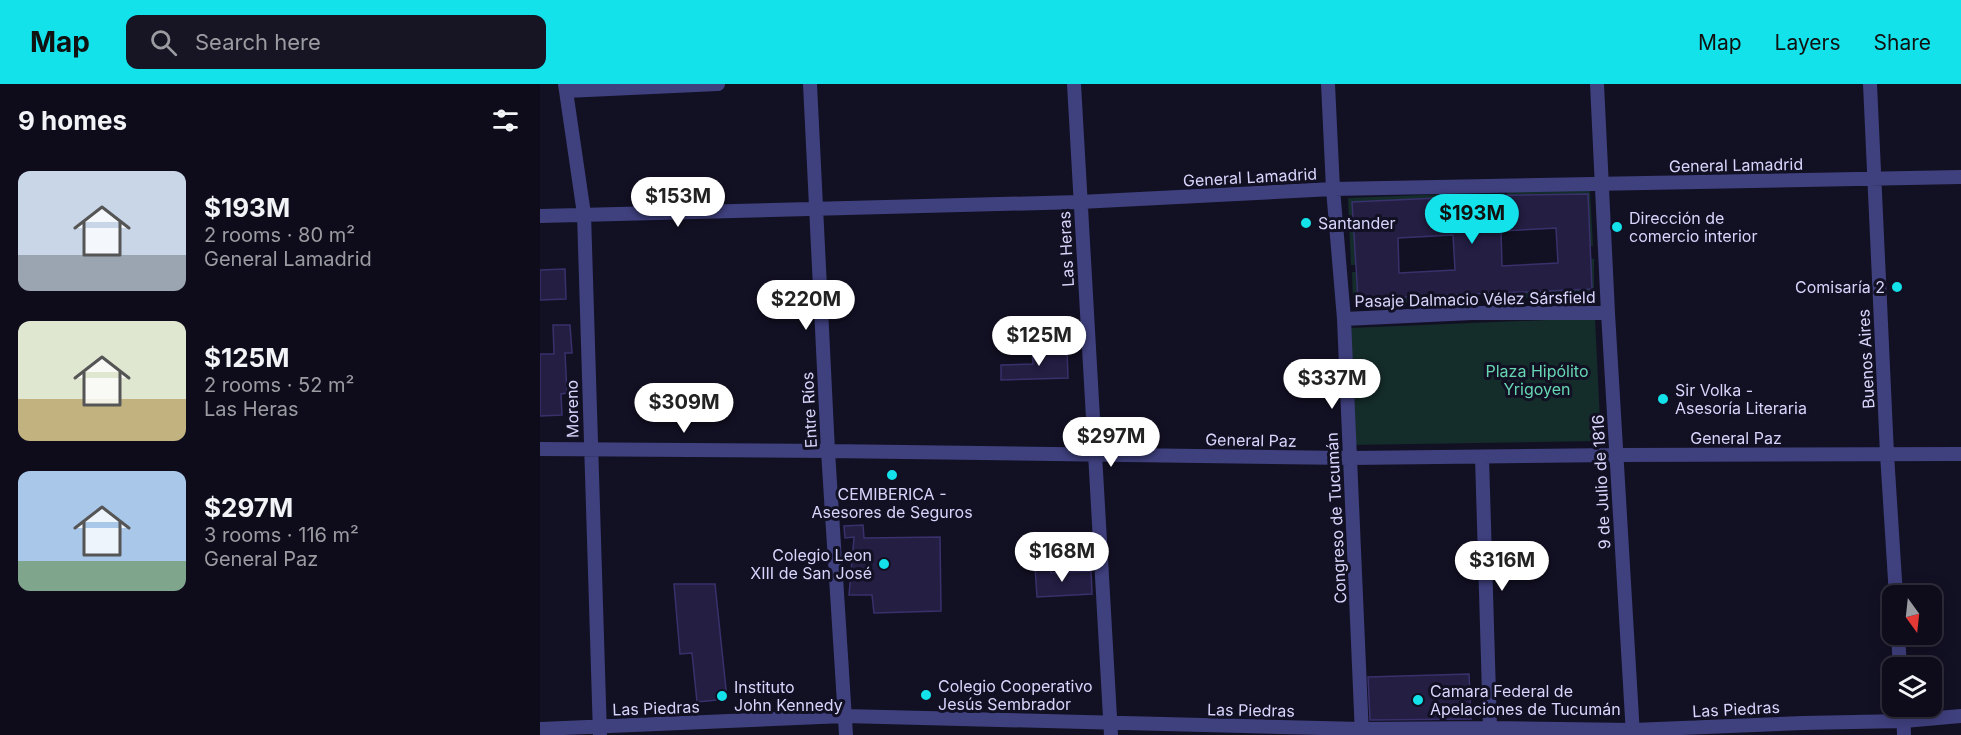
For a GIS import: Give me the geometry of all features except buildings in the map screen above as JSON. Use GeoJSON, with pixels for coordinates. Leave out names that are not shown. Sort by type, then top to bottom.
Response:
{"type":"FeatureCollection","features":[{"type":"Feature","properties":{"kind":"street"},"geometry":{"type":"LineString","coordinates":[[565,87],[718,84]]}},
{"type":"Feature","properties":{"kind":"street","name":"Entre Ríos"},"geometry":{"type":"LineString","coordinates":[[810,84],[828,451],[846,735]]}},
{"type":"Feature","properties":{"kind":"street","name":"Las Heras"},"geometry":{"type":"LineString","coordinates":[[1074,84],[1110,729]]}},
{"type":"Feature","properties":{"kind":"street","name":"Congreso de Tucumán"},"geometry":{"type":"LineString","coordinates":[[1328,84],[1344,319],[1362,732]]}},
{"type":"Feature","properties":{"kind":"street","name":"9 de Julio de 1816"},"geometry":{"type":"LineString","coordinates":[[1597,84],[1633,733]]}},
{"type":"Feature","properties":{"kind":"street","name":"Buenos Aires"},"geometry":{"type":"LineString","coordinates":[[1870,84],[1895,585]]}},
{"type":"Feature","properties":{"kind":"street","name":"Moreno"},"geometry":{"type":"LineString","coordinates":[[565,87],[584,214],[599,731]]}},
{"type":"Feature","properties":{"kind":"street","name":"General Lamadrid"},"geometry":{"type":"LineString","coordinates":[[540,216],[1080,202],[1334,189],[1961,177]]}},
{"type":"Feature","properties":{"kind":"street","name":"Pasaje Dalmacio Vélez Sársfield"},"geometry":{"type":"LineString","coordinates":[[1344,319],[1472,313],[1608,313]]}},
{"type":"Feature","properties":{"kind":"street","name":"General Paz"},"geometry":{"type":"LineString","coordinates":[[540,449],[1350,458],[1961,454]]}},
{"type":"Feature","properties":{"kind":"street"},"geometry":{"type":"LineString","coordinates":[[1482,457],[1490,728]]}},
{"type":"Feature","properties":{"kind":"street","name":"Las Piedras"},"geometry":{"type":"LineString","coordinates":[[540,729],[599,731],[844,716],[1110,729],[1362,732],[1490,728],[1633,733],[1803,723],[1904,728],[1961,716]]}},
{"type":"Feature","properties":{"kind":"green space"},"geometry":{"type":"Polygon","coordinates":[[[1590,190],[1593,246],[1590,246],[1587,194],[1508,196],[1507,192],[1590,190]]]}},
{"type":"Feature","properties":{"kind":"green space"},"geometry":{"type":"Polygon","coordinates":[[[1447,194],[1447,198],[1352,202],[1356,265],[1351,265],[1348,198],[1447,194]]]}},
{"type":"Feature","properties":{"kind":"green space"},"geometry":{"type":"Polygon","coordinates":[[[1594,259],[1594,295],[1498,299],[1498,293],[1594,259]]]}},
{"type":"Feature","properties":{"kind":"green space"},"geometry":{"type":"Polygon","coordinates":[[[1352,272],[1356,272],[1358,299],[1457,295],[1458,301],[1353,305],[1352,272]]]}},
{"type":"Feature","properties":{"kind":"green space","name":"Plaza Hipólito Yrigoyen"},"geometry":{"type":"Polygon","coordinates":[[[1595,318],[1601,441],[1351,445],[1349,328],[1595,318]]]}},
{"type":"Feature","properties":{"kind":"place","name":"Santander"},"geometry":{"type":"Point","coordinates":[1306,223]}},
{"type":"Feature","properties":{"kind":"place","name":"Dirección de comercio interior"},"geometry":{"type":"Point","coordinates":[1617,227]}},
{"type":"Feature","properties":{"kind":"place","name":"Comisaría 2"},"geometry":{"type":"Point","coordinates":[1897,287]}},
{"type":"Feature","properties":{"kind":"place","name":"Sir Volka - Asesoría Literaria"},"geometry":{"type":"Point","coordinates":[1663,399]}},
{"type":"Feature","properties":{"kind":"place","name":"CEMIBERICA - Asesores de Seguros"},"geometry":{"type":"Point","coordinates":[892,475]}},
{"type":"Feature","properties":{"kind":"place","name":"Colegio Leon XIII de San José"},"geometry":{"type":"Point","coordinates":[884,564]}},
{"type":"Feature","properties":{"kind":"place","name":"Colegio Cooperativo Jesús Sembrador"},"geometry":{"type":"Point","coordinates":[926,695]}},
{"type":"Feature","properties":{"kind":"place","name":"Instituto John Kennedy"},"geometry":{"type":"Point","coordinates":[722,696]}},
{"type":"Feature","properties":{"kind":"place","name":"Camara Federal de Apelaciones de Tucumán"},"geometry":{"type":"Point","coordinates":[1418,700]}}]}
